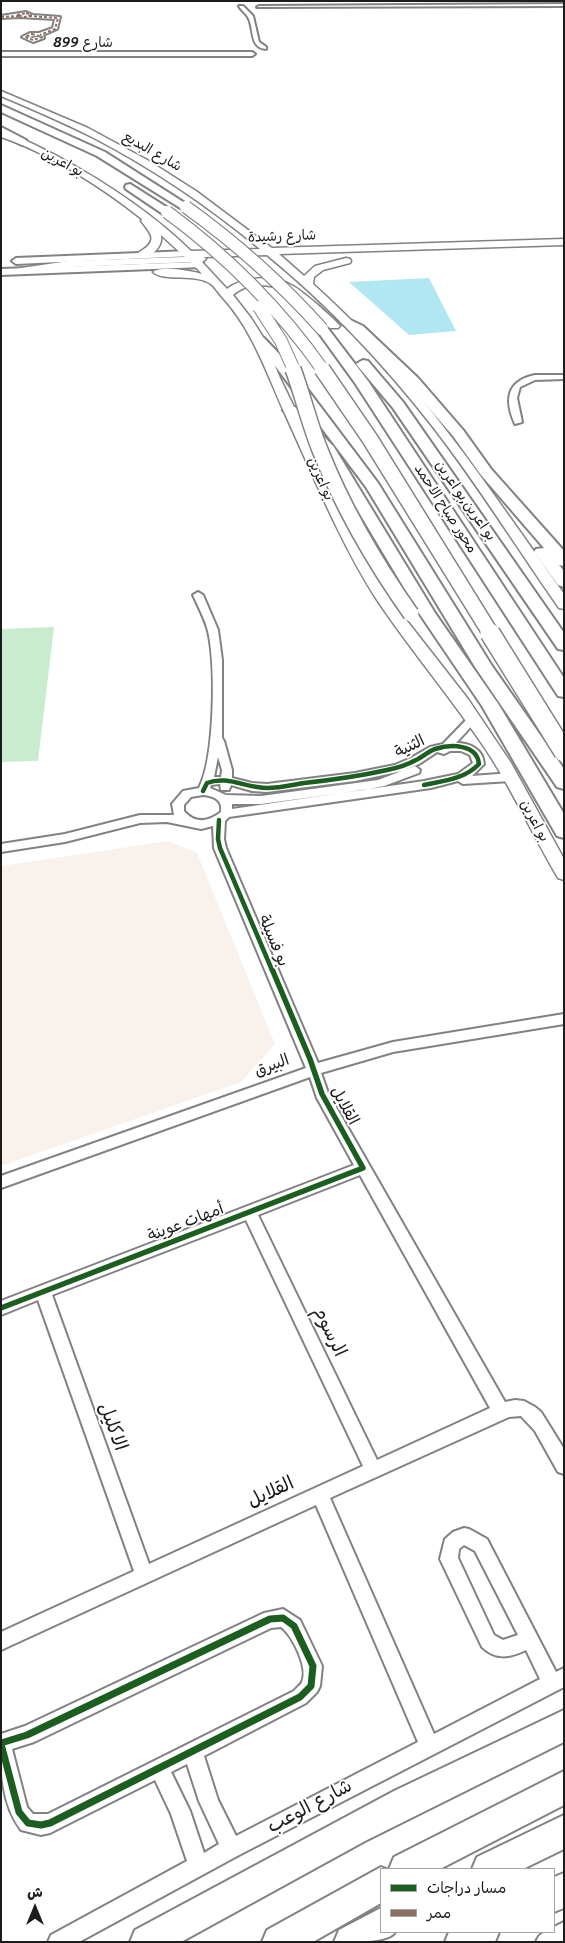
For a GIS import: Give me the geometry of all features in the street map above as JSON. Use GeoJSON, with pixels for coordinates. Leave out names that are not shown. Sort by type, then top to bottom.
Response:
{"type":"FeatureCollection","features":[{"type":"Feature","properties":{"kind":"main road","name":"شارع البديع"},"geometry":{"type":"LineString","coordinates":[[1,94],[84,129],[152,167],[214,206],[275,257]]}},
{"type":"Feature","properties":{"kind":"main road"},"geometry":{"type":"LineString","coordinates":[[1,99],[111,148],[123,151]]}},
{"type":"Feature","properties":{"kind":"main road","name":"بو اعرين"},"geometry":{"type":"LineString","coordinates":[[1,108],[94,151],[186,206],[220,231],[269,272],[322,329],[341,338],[361,361]]}},
{"type":"Feature","properties":{"kind":"main road","name":"بو اعرين"},"geometry":{"type":"LineString","coordinates":[[1,120],[72,152]]}},
{"type":"Feature","properties":{"kind":"main road"},"geometry":{"type":"LineString","coordinates":[[1,130],[22,142]]}},
{"type":"Feature","properties":{"kind":"main road"},"geometry":{"type":"LineString","coordinates":[[1,134],[22,142]]}},
{"type":"Feature","properties":{"kind":"main road","name":"بو اعرين"},"geometry":{"type":"LineString","coordinates":[[22,142],[90,178],[148,218],[195,260],[248,321],[260,342],[276,383],[290,410],[335,512],[372,579],[398,620],[473,719],[511,777],[536,827],[564,874]]}},
{"type":"Feature","properties":{"kind":"main road"},"geometry":{"type":"LineString","coordinates":[[90,178],[144,199],[235,264],[275,257],[528,248],[564,242]]}},
{"type":"Feature","properties":{"kind":"main road"},"geometry":{"type":"LineString","coordinates":[[123,182],[167,212],[235,264],[300,338],[370,439],[564,752]]}},
{"type":"Feature","properties":{"kind":"main road"},"geometry":{"type":"LineString","coordinates":[[214,206],[230,212],[267,238],[299,245],[486,245]]}},
{"type":"Feature","properties":{"kind":"main road"},"geometry":{"type":"LineString","coordinates":[[142,255],[152,249],[157,241],[156,232],[146,222],[148,218]]}},
{"type":"Feature","properties":{"kind":"main road"},"geometry":{"type":"LineString","coordinates":[[87,270],[192,274],[215,281],[218,271],[235,264],[250,252],[251,236]]}},
{"type":"Feature","properties":{"kind":"main road","name":"شارع رشيدة"},"geometry":{"type":"LineString","coordinates":[[195,260],[235,264],[275,257],[564,242]]}},
{"type":"Feature","properties":{"kind":"main road","name":"شارع رشيدة"},"geometry":{"type":"LineString","coordinates":[[195,260],[220,253],[250,252],[303,262],[351,260],[315,269],[308,276],[308,286]]}},
{"type":"Feature","properties":{"kind":"main road"},"geometry":{"type":"LineString","coordinates":[[444,257],[564,252]]}},
{"type":"Feature","properties":{"kind":"main road"},"geometry":{"type":"LineString","coordinates":[[275,257],[346,322],[390,369],[446,436],[564,605]]}},
{"type":"Feature","properties":{"kind":"main road"},"geometry":{"type":"LineString","coordinates":[[21,272],[69,264],[195,260]]}},
{"type":"Feature","properties":{"kind":"main road"},"geometry":{"type":"LineString","coordinates":[[235,264],[235,280],[267,319],[288,357],[329,472],[348,510],[391,585],[495,726],[508,739]]}},
{"type":"Feature","properties":{"kind":"main road"},"geometry":{"type":"LineString","coordinates":[[227,295],[236,286],[253,282],[272,282],[288,287],[370,358],[390,369]]}},
{"type":"Feature","properties":{"kind":"main road"},"geometry":{"type":"LineString","coordinates":[[346,322],[359,329],[413,381],[458,433],[492,478],[564,561]]}},
{"type":"Feature","properties":{"kind":"main road","name":"محور صباح الاحمد"},"geometry":{"type":"LineString","coordinates":[[322,329],[361,381],[564,692]]}},
{"type":"Feature","properties":{"kind":"main road"},"geometry":{"type":"LineString","coordinates":[[260,342],[272,353],[373,486],[484,667],[564,783]]}},
{"type":"Feature","properties":{"kind":"main road"},"geometry":{"type":"LineString","coordinates":[[361,361],[368,365],[390,387],[426,428],[564,628]]}},
{"type":"Feature","properties":{"kind":"main road","name":"بو اعرين,بو اعرين"},"geometry":{"type":"LineString","coordinates":[[361,361],[398,406],[564,645]]}},
{"type":"Feature","properties":{"kind":"main road"},"geometry":{"type":"LineString","coordinates":[[290,410],[328,447],[416,595],[490,705],[508,739],[564,831]]}},
{"type":"Feature","properties":{"kind":"main road"},"geometry":{"type":"LineString","coordinates":[[492,478],[496,489],[564,582]]}},
{"type":"Feature","properties":{"kind":"main road"},"geometry":{"type":"LineString","coordinates":[[147,1942],[356,1827],[466,1771],[564,1726]]}},
{"type":"Feature","properties":{"kind":"main road"},"geometry":{"type":"LineString","coordinates":[[408,1868],[564,1787]]}},
{"type":"Feature","properties":{"kind":"main road"},"geometry":{"type":"LineString","coordinates":[[491,1868],[564,1831]]}},
{"type":"Feature","properties":{"kind":"main road"},"geometry":{"type":"LineString","coordinates":[[278,1942],[380,1885]]}},
{"type":"Feature","properties":{"kind":"main road"},"geometry":{"type":"LineString","coordinates":[[351,1942],[380,1927]]}},
{"type":"Feature","properties":{"kind":"main road"},"geometry":{"type":"LineString","coordinates":[[462,1942],[480,1933]]}},
{"type":"Feature","properties":{"kind":"street"},"geometry":{"type":"LineString","coordinates":[[238,4],[340,1]]}},
{"type":"Feature","properties":{"kind":"street"},"geometry":{"type":"LineString","coordinates":[[259,3],[564,5]]}},
{"type":"Feature","properties":{"kind":"street"},"geometry":{"type":"LineString","coordinates":[[251,16],[259,3]]}},
{"type":"Feature","properties":{"kind":"street"},"geometry":{"type":"LineString","coordinates":[[238,4],[251,16],[257,43],[252,51]]}},
{"type":"Feature","properties":{"kind":"street"},"geometry":{"type":"LineString","coordinates":[[1,17],[19,16],[18,14],[24,13],[31,14],[29,16],[58,18],[56,28],[40,35]]}},
{"type":"Feature","properties":{"kind":"street","name":"شارع 899"},"geometry":{"type":"LineString","coordinates":[[1,54],[164,54],[252,51],[264,53],[257,43]]}},
{"type":"Feature","properties":{"kind":"street","name":"شارع رشيدة"},"geometry":{"type":"LineString","coordinates":[[10,261],[142,255],[195,260]]}},
{"type":"Feature","properties":{"kind":"street","name":"شارع رشيدة"},"geometry":{"type":"LineString","coordinates":[[1,272],[87,270],[195,260]]}},
{"type":"Feature","properties":{"kind":"street"},"geometry":{"type":"LineString","coordinates":[[518,422],[513,393],[518,384],[536,377],[564,377]]}},
{"type":"Feature","properties":{"kind":"street"},"geometry":{"type":"LineString","coordinates":[[198,595],[213,630],[217,660],[218,736],[227,780],[224,798]]}},
{"type":"Feature","properties":{"kind":"street","name":"الثنية"},"geometry":{"type":"LineString","coordinates":[[224,798],[261,800],[380,783],[422,767],[448,746],[473,719]]}},
{"type":"Feature","properties":{"kind":"street"},"geometry":{"type":"LineString","coordinates":[[205,787],[218,736]]}},
{"type":"Feature","properties":{"kind":"street","name":"الثنية"},"geometry":{"type":"LineString","coordinates":[[205,787],[212,781],[227,780],[267,788],[355,777],[398,768],[415,761],[434,749],[448,746],[462,747],[474,752],[478,756],[479,764],[475,770],[464,775],[424,785]]}},
{"type":"Feature","properties":{"kind":"street","name":"الثنية"},"geometry":{"type":"LineString","coordinates":[[222,817],[472,778],[511,777]]}},
{"type":"Feature","properties":{"kind":"street"},"geometry":{"type":"LineString","coordinates":[[1,848],[72,837],[126,820],[157,817],[183,820],[198,825],[213,823],[222,817],[227,804],[224,798],[205,787]]}},
{"type":"Feature","properties":{"kind":"street"},"geometry":{"type":"LineString","coordinates":[[144,818],[178,804],[187,794],[205,787]]}},
{"type":"Feature","properties":{"kind":"street"},"geometry":{"type":"LineString","coordinates":[[178,804],[178,812],[183,820]]}},
{"type":"Feature","properties":{"kind":"street","name":"بو فسيلة"},"geometry":{"type":"LineString","coordinates":[[222,817],[218,830],[220,848],[313,1070]]}},
{"type":"Feature","properties":{"kind":"street","name":"بو فسيلة"},"geometry":{"type":"LineString","coordinates":[[198,825],[220,848]]}},
{"type":"Feature","properties":{"kind":"street","name":"البيرق"},"geometry":{"type":"LineString","coordinates":[[1,1182],[313,1070],[393,1047],[564,1019]]}},
{"type":"Feature","properties":{"kind":"street","name":"القلايل"},"geometry":{"type":"LineString","coordinates":[[313,1070],[322,1094],[356,1152],[363,1168]]}},
{"type":"Feature","properties":{"kind":"street"},"geometry":{"type":"LineString","coordinates":[[363,1168],[501,1411]]}},
{"type":"Feature","properties":{"kind":"street","name":"أمهات عوينة"},"geometry":{"type":"LineString","coordinates":[[1,1308],[363,1168]]}},
{"type":"Feature","properties":{"kind":"street","name":"الرسوم"},"geometry":{"type":"LineString","coordinates":[[249,1212],[373,1469]]}},
{"type":"Feature","properties":{"kind":"street","name":"الاكليل"},"geometry":{"type":"LineString","coordinates":[[42,1292],[145,1576]]}},
{"type":"Feature","properties":{"kind":"street","name":"القلايل"},"geometry":{"type":"LineString","coordinates":[[1,1641],[501,1411],[514,1408],[524,1409],[534,1416],[564,1466]]}},
{"type":"Feature","properties":{"kind":"street"},"geometry":{"type":"LineString","coordinates":[[320,1494],[429,1745]]}},
{"type":"Feature","properties":{"kind":"street"},"geometry":{"type":"LineString","coordinates":[[529,1639],[510,1649],[504,1650],[498,1649],[488,1640],[449,1559],[449,1550],[452,1542],[459,1537],[467,1536],[475,1539],[482,1546],[529,1639],[558,1680]]}},
{"type":"Feature","properties":{"kind":"street"},"geometry":{"type":"LineString","coordinates":[[270,1618],[283,1618],[289,1621],[294,1626],[313,1666],[311,1686],[300,1697],[193,1751],[50,1823],[34,1825],[23,1819],[20,1812],[1,1743],[27,1734],[270,1618]]}},
{"type":"Feature","properties":{"kind":"street","name":"شارع الوعب"},"geometry":{"type":"LineString","coordinates":[[58,1942],[232,1848],[558,1680]]}},
{"type":"Feature","properties":{"kind":"street"},"geometry":{"type":"LineString","coordinates":[[193,1751],[206,1798],[216,1821],[232,1848]]}},
{"type":"Feature","properties":{"kind":"street"},"geometry":{"type":"LineString","coordinates":[[159,1768],[180,1811],[199,1866]]}},
{"type":"Feature","properties":{"kind":"street"},"geometry":{"type":"LineString","coordinates":[[546,1942],[564,1932]]}},
{"type":"Feature","properties":{"kind":"shaded area"},"geometry":{"type":"Polygon","coordinates":[[[168,841],[197,853],[275,1044],[241,1082],[1,1166],[1,866],[168,841]]]}},
{"type":"Feature","properties":{"kind":"green space"},"geometry":{"type":"Polygon","coordinates":[[[54,627],[38,761],[1,762],[1,629],[54,627]]]}},
{"type":"Feature","properties":{"kind":"water"},"geometry":{"type":"Polygon","coordinates":[[[429,278],[456,331],[409,335],[349,282],[429,278]]]}},
{"type":"Feature","properties":{"kind":"marked path"},"geometry":{"type":"LineString","coordinates":[[26,13],[31,15],[25,17],[17,15],[26,13]]}},
{"type":"Feature","properties":{"kind":"marked path"},"geometry":{"type":"LineString","coordinates":[[1,17],[19,16]]}},
{"type":"Feature","properties":{"kind":"marked path"},"geometry":{"type":"LineString","coordinates":[[29,16],[58,18],[55,29],[40,35],[32,34],[25,37],[33,40],[42,37],[40,35]]}},
{"type":"Feature","properties":{"kind":"cycle path"},"geometry":{"type":"LineString","coordinates":[[203,791],[207,783],[212,781],[227,780],[252,787],[267,788],[355,777],[398,768],[415,761],[434,749],[448,747],[462,747],[474,752],[478,756],[479,764],[469,773],[454,779],[424,785]]}},
{"type":"Feature","properties":{"kind":"cycle path"},"geometry":{"type":"LineString","coordinates":[[1,1308],[363,1168],[322,1094],[310,1059],[220,848],[218,839],[219,820]]}},
{"type":"Feature","properties":{"kind":"cycle path"},"geometry":{"type":"LineString","coordinates":[[1,1743],[27,1735],[270,1619],[283,1618],[294,1626],[313,1666],[311,1686],[300,1697],[50,1823],[41,1825],[28,1823],[19,1812],[1,1744]]}}]}
